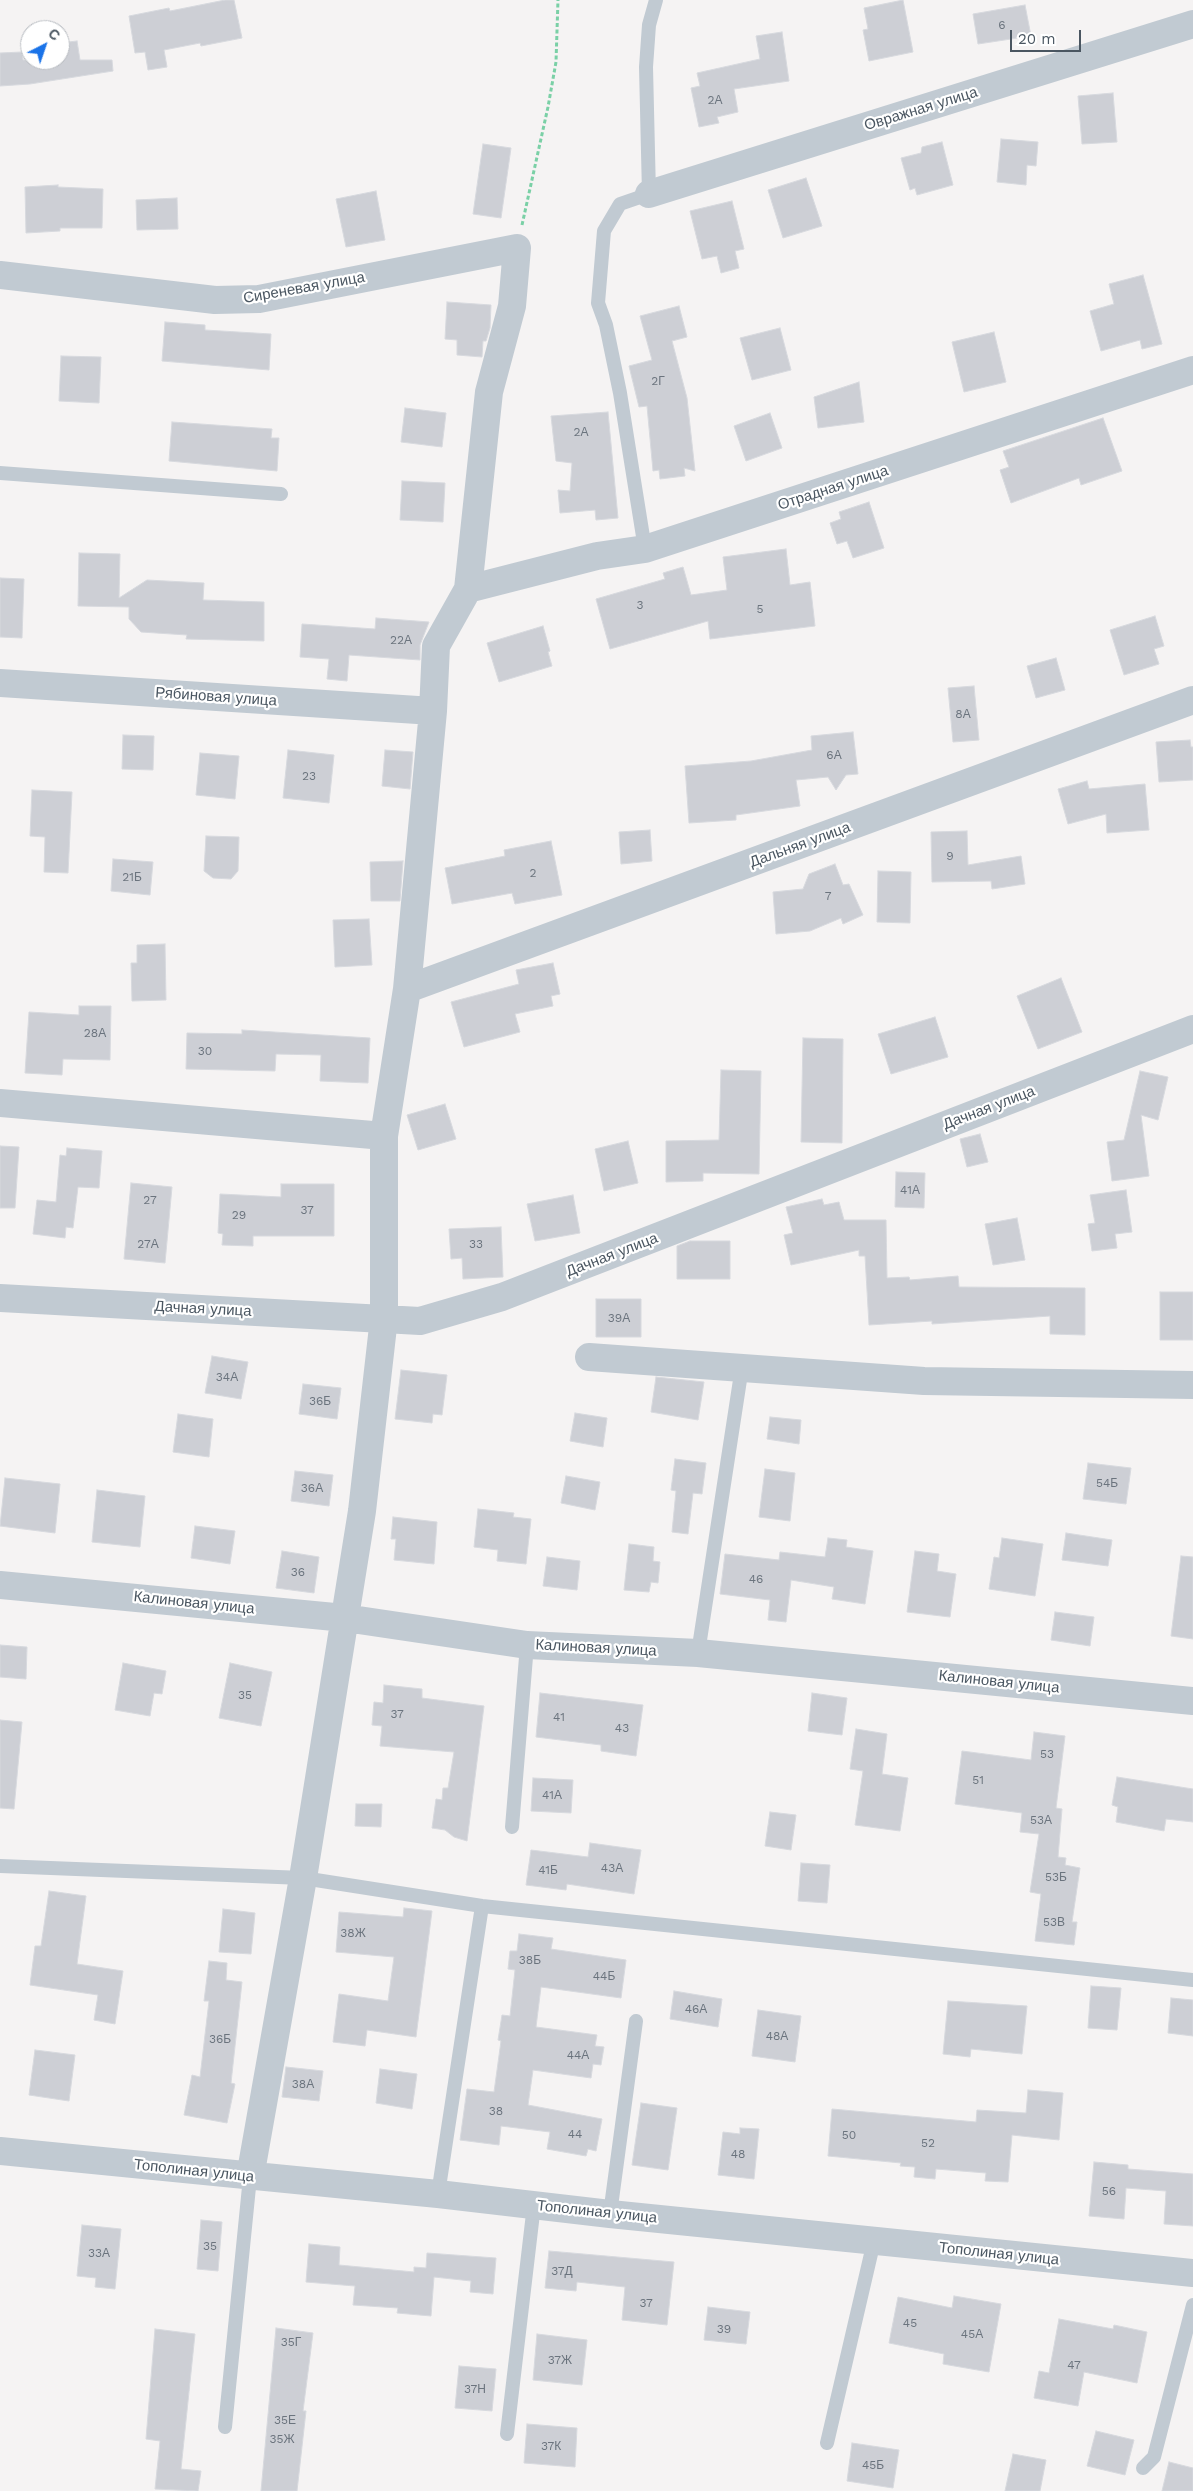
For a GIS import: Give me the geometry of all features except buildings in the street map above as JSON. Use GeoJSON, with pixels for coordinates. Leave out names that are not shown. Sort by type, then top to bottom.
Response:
{"type":"FeatureCollection","features":[{"type":"Feature","properties":{"kind":"street","name":"Овражная улица"},"geometry":{"type":"LineString","coordinates":[[649,194],[1193,24]]}},
{"type":"Feature","properties":{"kind":"street","name":"Сиреневая улица"},"geometry":{"type":"LineString","coordinates":[[0,274],[215,300],[259,299],[517,248]]}},
{"type":"Feature","properties":{"kind":"street"},"geometry":{"type":"LineString","coordinates":[[250,2177],[303,1878],[362,1511],[384,1318],[384,1136],[407,989],[433,711],[436,646],[468,589],[489,392],[512,306],[517,248]]}},
{"type":"Feature","properties":{"kind":"street","name":"Отрадная улица"},"geometry":{"type":"LineString","coordinates":[[468,589],[597,556],[645,549],[1193,370]]}},
{"type":"Feature","properties":{"kind":"street","name":"Рябиновая улица"},"geometry":{"type":"LineString","coordinates":[[0,683],[433,711]]}},
{"type":"Feature","properties":{"kind":"street","name":"Дальняя улица"},"geometry":{"type":"LineString","coordinates":[[407,989],[1193,700]]}},
{"type":"Feature","properties":{"kind":"street","name":"Дачная улица"},"geometry":{"type":"LineString","coordinates":[[0,1298],[420,1321],[502,1297],[1193,1030]]}},
{"type":"Feature","properties":{"kind":"street"},"geometry":{"type":"LineString","coordinates":[[0,1102],[384,1136]]}},
{"type":"Feature","properties":{"kind":"street"},"geometry":{"type":"LineString","coordinates":[[589,1356],[924,1381],[1193,1385]]}},
{"type":"Feature","properties":{"kind":"street","name":"Калиновая улица"},"geometry":{"type":"LineString","coordinates":[[0,1584],[345,1618],[527,1645],[698,1653],[1193,1701]]}},
{"type":"Feature","properties":{"kind":"street","name":"Тополиная улица"},"geometry":{"type":"LineString","coordinates":[[0,2151],[438,2194],[610,2214],[1193,2274]]}},
{"type":"Feature","properties":{"kind":"lane"},"geometry":{"type":"LineString","coordinates":[[645,549],[620,393],[606,325],[598,303],[604,231],[620,204],[649,194],[646,67],[649,25],[656,0]]}},
{"type":"Feature","properties":{"kind":"lane"},"geometry":{"type":"LineString","coordinates":[[0,473],[281,494]]}},
{"type":"Feature","properties":{"kind":"lane"},"geometry":{"type":"LineString","coordinates":[[698,1653],[742,1367]]}},
{"type":"Feature","properties":{"kind":"lane"},"geometry":{"type":"LineString","coordinates":[[512,1827],[527,1645]]}},
{"type":"Feature","properties":{"kind":"lane"},"geometry":{"type":"LineString","coordinates":[[0,1866],[303,1878],[482,1906],[1193,1980]]}},
{"type":"Feature","properties":{"kind":"lane"},"geometry":{"type":"LineString","coordinates":[[438,2194],[482,1906]]}},
{"type":"Feature","properties":{"kind":"lane"},"geometry":{"type":"LineString","coordinates":[[610,2214],[636,2021]]}},
{"type":"Feature","properties":{"kind":"lane"},"geometry":{"type":"LineString","coordinates":[[225,2426],[250,2177]]}},
{"type":"Feature","properties":{"kind":"lane"},"geometry":{"type":"LineString","coordinates":[[507,2434],[534,2205]]}},
{"type":"Feature","properties":{"kind":"lane"},"geometry":{"type":"LineString","coordinates":[[826,2443],[874,2241]]}},
{"type":"Feature","properties":{"kind":"lane"},"geometry":{"type":"LineString","coordinates":[[1143,2468],[1154,2457],[1193,2305]]}},
{"type":"Feature","properties":{"kind":"path"},"geometry":{"type":"LineString","coordinates":[[517,248],[554,71],[558,0]]}}]}
